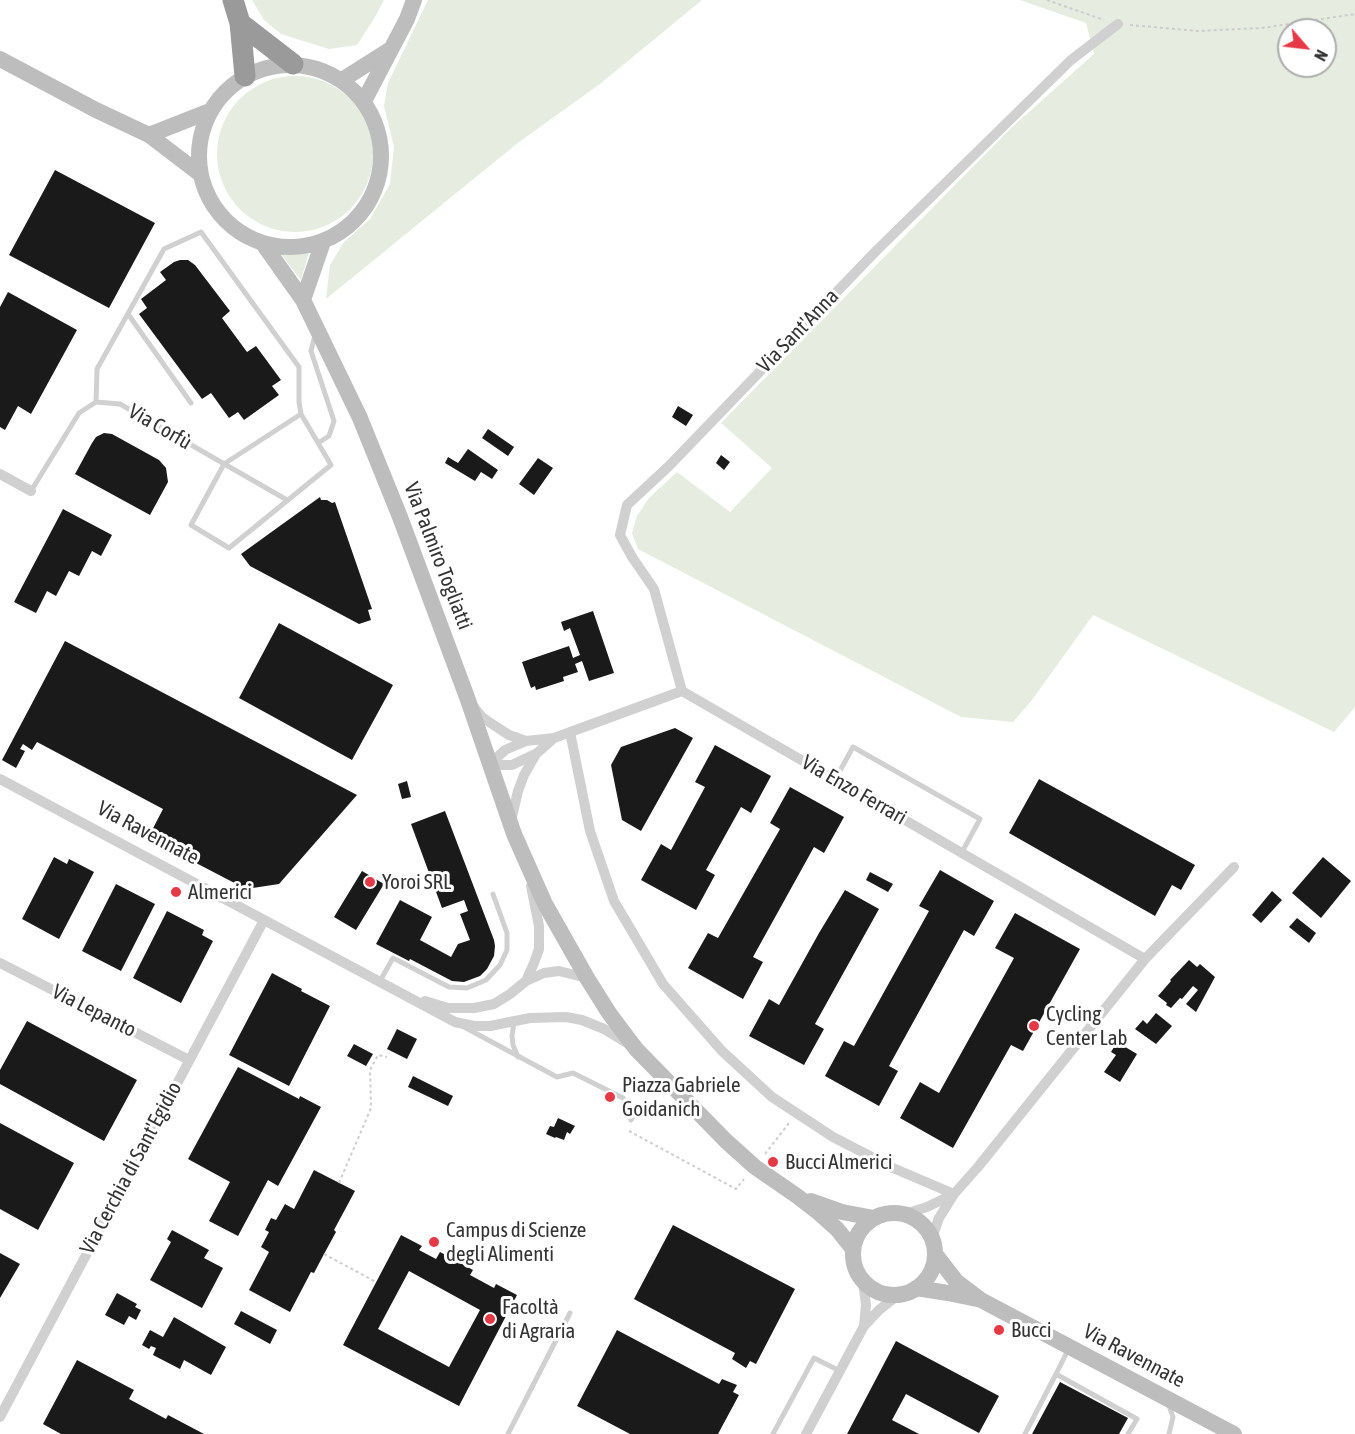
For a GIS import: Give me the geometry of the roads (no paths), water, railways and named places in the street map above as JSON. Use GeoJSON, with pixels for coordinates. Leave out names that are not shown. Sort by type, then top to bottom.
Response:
{"type":"FeatureCollection","features":[{"type":"Feature","properties":{"kind":"highway"},"geometry":{"type":"LineString","coordinates":[[233,0],[240,22],[245,76]]}},
{"type":"Feature","properties":{"kind":"highway"},"geometry":{"type":"LineString","coordinates":[[240,22],[293,64]]}},
{"type":"Feature","properties":{"kind":"main road"},"geometry":{"type":"LineString","coordinates":[[364,101],[407,19],[414,0]]}},
{"type":"Feature","properties":{"kind":"main road"},"geometry":{"type":"LineString","coordinates":[[342,80],[392,49]]}},
{"type":"Feature","properties":{"kind":"main road"},"geometry":{"type":"LineString","coordinates":[[0,59],[96,110],[149,135],[200,174]]}},
{"type":"Feature","properties":{"kind":"main road"},"geometry":{"type":"LineString","coordinates":[[293,64],[315,67],[342,80],[364,101],[379,133],[382,161],[376,190],[366,208],[353,224],[323,242],[293,248],[264,244],[243,235],[224,220],[207,195],[200,174],[199,143],[210,111],[224,92],[245,76],[268,67],[293,64]]}},
{"type":"Feature","properties":{"kind":"main road"},"geometry":{"type":"LineString","coordinates":[[149,135],[210,111]]}},
{"type":"Feature","properties":{"kind":"main road"},"geometry":{"type":"LineString","coordinates":[[303,300],[323,242]]}},
{"type":"Feature","properties":{"kind":"main road","name":"Via Palmiro Togliatti"},"geometry":{"type":"LineString","coordinates":[[264,244],[303,300],[365,429],[468,700],[512,829],[545,904],[587,978]]}},
{"type":"Feature","properties":{"kind":"main road","name":"Via Ravennate"},"geometry":{"type":"LineString","coordinates":[[587,978],[636,1049],[726,1141],[755,1167],[797,1196],[837,1229],[852,1249]]}},
{"type":"Feature","properties":{"kind":"main road","name":"Via Ravennate"},"geometry":{"type":"LineString","coordinates":[[797,1196],[842,1212],[874,1218]]}},
{"type":"Feature","properties":{"kind":"main road"},"geometry":{"type":"LineString","coordinates":[[884,1214],[905,1214],[916,1219],[925,1227],[933,1246],[933,1264],[930,1274],[924,1282],[908,1293],[888,1295],[879,1293],[862,1282],[856,1272],[852,1249],[856,1236],[874,1218],[884,1214]]}},
{"type":"Feature","properties":{"kind":"main road","name":"Via Ravennate"},"geometry":{"type":"LineString","coordinates":[[933,1246],[956,1281],[981,1300],[1234,1434]]}},
{"type":"Feature","properties":{"kind":"main road","name":"Via Ravennate"},"geometry":{"type":"LineString","coordinates":[[916,1288],[981,1300]]}},
{"type":"Feature","properties":{"kind":"street","name":"Via Sant'Anna"},"geometry":{"type":"LineString","coordinates":[[682,691],[654,589],[620,535],[627,505],[669,466],[877,250],[1071,60],[1118,24]]}},
{"type":"Feature","properties":{"kind":"street"},"geometry":{"type":"LineString","coordinates":[[0,474],[31,491]]}},
{"type":"Feature","properties":{"kind":"street"},"geometry":{"type":"LineString","coordinates":[[490,764],[505,750],[526,741],[554,738],[682,691]]}},
{"type":"Feature","properties":{"kind":"street","name":"Via Enzo Ferrari"},"geometry":{"type":"LineString","coordinates":[[682,691],[1145,958]]}},
{"type":"Feature","properties":{"kind":"street"},"geometry":{"type":"LineString","coordinates":[[468,700],[482,717],[509,735],[526,741]]}},
{"type":"Feature","properties":{"kind":"street"},"geometry":{"type":"LineString","coordinates":[[570,732],[590,831],[614,901],[663,984],[722,1051],[772,1097],[834,1137],[954,1194]]}},
{"type":"Feature","properties":{"kind":"street"},"geometry":{"type":"LineString","coordinates":[[512,829],[518,791],[524,775],[537,754],[554,738]]}},
{"type":"Feature","properties":{"kind":"street"},"geometry":{"type":"LineString","coordinates":[[490,764],[512,765],[537,754]]}},
{"type":"Feature","properties":{"kind":"street","name":"Via Ravennate"},"geometry":{"type":"LineString","coordinates":[[0,778],[455,1022],[474,1026],[490,1026],[530,1018],[574,1019],[604,1029],[636,1049]]}},
{"type":"Feature","properties":{"kind":"street","name":"Via Palmiro Togliatti"},"geometry":{"type":"LineString","coordinates":[[512,829],[530,882],[539,926],[539,949],[526,981]]}},
{"type":"Feature","properties":{"kind":"street"},"geometry":{"type":"LineString","coordinates":[[933,1246],[939,1218],[954,1194],[1145,958],[1234,867]]}},
{"type":"Feature","properties":{"kind":"street","name":"Via Cerchia di Sant'Egidio"},"geometry":{"type":"LineString","coordinates":[[0,1417],[264,920]]}},
{"type":"Feature","properties":{"kind":"street","name":"Via Lepanto"},"geometry":{"type":"LineString","coordinates":[[0,963],[189,1060]]}},
{"type":"Feature","properties":{"kind":"street","name":"Via Ravennate"},"geometry":{"type":"LineString","coordinates":[[403,993],[448,1008],[474,1008],[494,1004],[526,981],[544,973],[559,971],[587,978]]}},
{"type":"Feature","properties":{"kind":"street"},"geometry":{"type":"LineString","coordinates":[[905,1214],[927,1207],[954,1194]]}},
{"type":"Feature","properties":{"kind":"street"},"geometry":{"type":"LineString","coordinates":[[862,1282],[866,1305],[864,1326]]}},
{"type":"Feature","properties":{"kind":"street"},"geometry":{"type":"LineString","coordinates":[[806,1434],[864,1326],[898,1295]]}},
{"type":"Feature","properties":{"kind":"lane"},"geometry":{"type":"LineString","coordinates":[[31,491],[79,413],[96,402],[97,369],[164,249],[201,232],[298,367],[301,414],[331,465],[229,548],[191,525],[224,464],[301,414]]}},
{"type":"Feature","properties":{"kind":"lane"},"geometry":{"type":"LineString","coordinates":[[128,314],[191,403]]}},
{"type":"Feature","properties":{"kind":"lane"},"geometry":{"type":"LineString","coordinates":[[316,327],[311,351],[334,421],[329,436],[318,443]]}},
{"type":"Feature","properties":{"kind":"lane","name":"Via Corfù"},"geometry":{"type":"LineString","coordinates":[[96,402],[120,404],[287,501]]}},
{"type":"Feature","properties":{"kind":"lane"},"geometry":{"type":"LineString","coordinates":[[835,780],[853,747],[961,808],[980,819],[962,852]]}},
{"type":"Feature","properties":{"kind":"lane"},"geometry":{"type":"LineString","coordinates":[[380,981],[393,958],[449,987],[467,988],[491,976],[500,965],[507,950],[507,933],[493,894]]}},
{"type":"Feature","properties":{"kind":"lane"},"geometry":{"type":"LineString","coordinates":[[455,1022],[557,1077],[573,1073],[623,1098],[635,1113],[631,1120]]}},
{"type":"Feature","properties":{"kind":"lane"},"geometry":{"type":"LineString","coordinates":[[514,1022],[513,1045],[518,1057]]}},
{"type":"Feature","properties":{"kind":"lane"},"geometry":{"type":"LineString","coordinates":[[508,1434],[570,1313]]}},
{"type":"Feature","properties":{"kind":"lane"},"geometry":{"type":"LineString","coordinates":[[1025,1434],[1070,1347]]}},
{"type":"Feature","properties":{"kind":"lane"},"geometry":{"type":"LineString","coordinates":[[773,1434],[814,1358],[840,1371]]}},
{"type":"Feature","properties":{"kind":"lane"},"geometry":{"type":"LineString","coordinates":[[1056,1374],[1137,1419],[1128,1434]]}},
{"type":"Feature","properties":{"kind":"lane"},"geometry":{"type":"LineString","coordinates":[[1167,1398],[1173,1417],[1169,1434]]}},
{"type":"Feature","properties":{"kind":"place","name":"Yoroi SRL"},"geometry":{"type":"Point","coordinates":[370,882]}},
{"type":"Feature","properties":{"kind":"place","name":"Almerici"},"geometry":{"type":"Point","coordinates":[176,892]}},
{"type":"Feature","properties":{"kind":"place","name":"Cycling Center Lab"},"geometry":{"type":"Point","coordinates":[1034,1026]}},
{"type":"Feature","properties":{"kind":"place","name":"Piazza Gabriele Goidanich"},"geometry":{"type":"Point","coordinates":[610,1097]}},
{"type":"Feature","properties":{"kind":"place","name":"Bucci Almerici"},"geometry":{"type":"Point","coordinates":[773,1162]}},
{"type":"Feature","properties":{"kind":"place","name":"Campus di Scienze degli Alimenti"},"geometry":{"type":"Point","coordinates":[434,1242]}},
{"type":"Feature","properties":{"kind":"place","name":"Facoltà di Agraria"},"geometry":{"type":"Point","coordinates":[490,1319]}},
{"type":"Feature","properties":{"kind":"place","name":"Bucci"},"geometry":{"type":"Point","coordinates":[999,1330]}}]}
